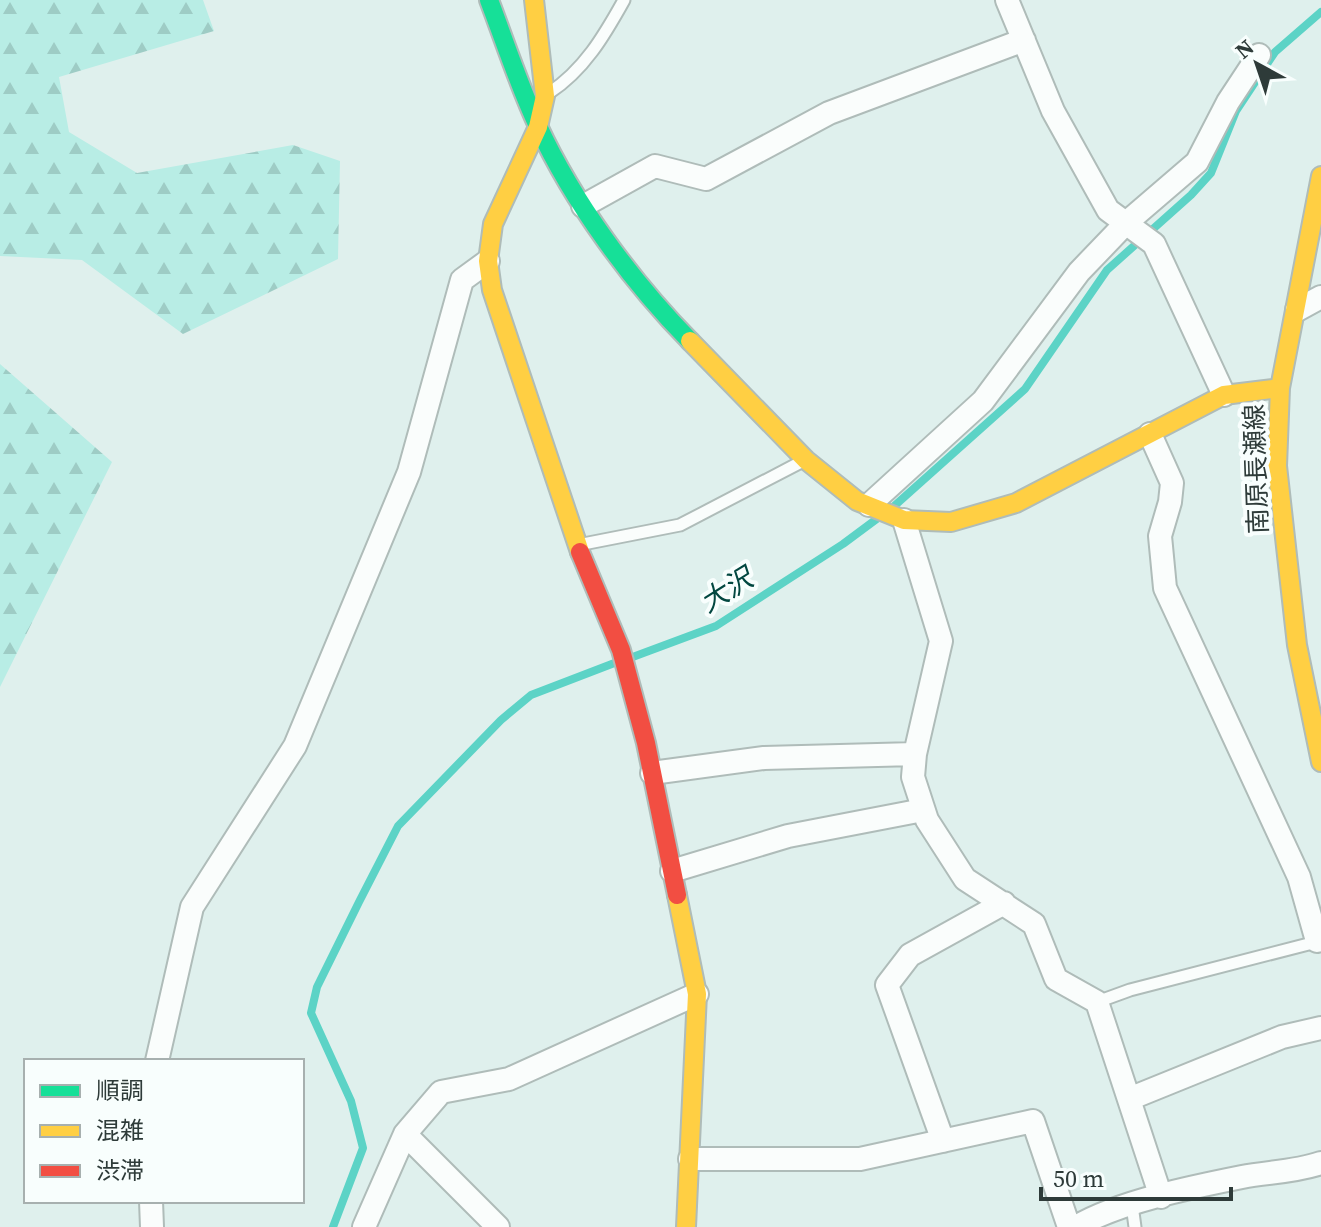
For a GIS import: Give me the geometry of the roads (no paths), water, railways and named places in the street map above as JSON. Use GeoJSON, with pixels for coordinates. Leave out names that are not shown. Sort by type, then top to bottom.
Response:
{"type":"FeatureCollection","features":[{"type":"Feature","properties":{"kind":"street"},"geometry":{"type":"LineString","coordinates":[[489,0],[538,127],[583,206],[626,268],[669,320],[806,460],[857,501],[904,520],[951,522],[1016,503],[1224,395],[1280,388]]}},
{"type":"Feature","properties":{"kind":"street"},"geometry":{"type":"LineString","coordinates":[[534,0],[545,96],[538,127],[493,224],[488,261],[492,290],[577,545],[621,650],[652,773],[697,994],[686,1227]]}},
{"type":"Feature","properties":{"kind":"street"},"geometry":{"type":"LineString","coordinates":[[1007,0],[1053,111],[1108,210],[1154,244],[1224,395]]}},
{"type":"Feature","properties":{"kind":"street"},"geometry":{"type":"LineString","coordinates":[[583,206],[655,166],[706,179],[829,113],[1024,40]]}},
{"type":"Feature","properties":{"kind":"street"},"geometry":{"type":"LineString","coordinates":[[869,505],[983,401],[1079,272],[1126,223],[1197,162],[1228,102],[1259,55]]}},
{"type":"Feature","properties":{"kind":"street","name":"南原長瀬線"},"geometry":{"type":"LineString","coordinates":[[1321,176],[1280,388],[1277,466],[1297,645],[1321,762]]}},
{"type":"Feature","properties":{"kind":"street"},"geometry":{"type":"LineString","coordinates":[[157,1059],[192,907],[295,746],[409,472],[462,280],[488,261]]}},
{"type":"Feature","properties":{"kind":"street"},"geometry":{"type":"LineString","coordinates":[[1297,310],[1321,297]]}},
{"type":"Feature","properties":{"kind":"street"},"geometry":{"type":"LineString","coordinates":[[1150,434],[1172,483],[1160,536],[1165,588],[1299,877],[1319,941]]}},
{"type":"Feature","properties":{"kind":"street"},"geometry":{"type":"LineString","coordinates":[[904,520],[941,641],[915,754],[913,777],[923,810],[965,879],[1034,924],[1056,979],[1097,1002],[1161,1197]]}},
{"type":"Feature","properties":{"kind":"street"},"geometry":{"type":"LineString","coordinates":[[652,773],[764,758],[915,754]]}},
{"type":"Feature","properties":{"kind":"street"},"geometry":{"type":"LineString","coordinates":[[672,871],[788,836],[923,810]]}},
{"type":"Feature","properties":{"kind":"street"},"geometry":{"type":"LineString","coordinates":[[943,1141],[887,985],[910,955],[1004,903]]}},
{"type":"Feature","properties":{"kind":"street"},"geometry":{"type":"LineString","coordinates":[[364,1227],[405,1134],[441,1092],[509,1079],[697,994]]}},
{"type":"Feature","properties":{"kind":"street"},"geometry":{"type":"LineString","coordinates":[[1129,1099],[1282,1037],[1321,1028]]}},
{"type":"Feature","properties":{"kind":"street"},"geometry":{"type":"LineString","coordinates":[[690,1159],[860,1159],[1033,1121],[1069,1227]]}},
{"type":"Feature","properties":{"kind":"street"},"geometry":{"type":"LineString","coordinates":[[405,1134],[498,1227]]}},
{"type":"Feature","properties":{"kind":"street"},"geometry":{"type":"LineString","coordinates":[[1076,1227],[1094,1217],[1134,1216],[1161,1197],[1242,1177],[1321,1163]]}},
{"type":"Feature","properties":{"kind":"street"},"geometry":{"type":"LineString","coordinates":[[151,1203],[152,1227]]}},
{"type":"Feature","properties":{"kind":"lane"},"geometry":{"type":"LineString","coordinates":[[545,96],[568,80],[594,49],[624,0]]}},
{"type":"Feature","properties":{"kind":"lane"},"geometry":{"type":"LineString","coordinates":[[577,545],[680,525],[806,460]]}},
{"type":"Feature","properties":{"kind":"lane"},"geometry":{"type":"LineString","coordinates":[[1097,1002],[1130,990],[1319,941]]}},
{"type":"Feature","properties":{"kind":"waterway","name":"大沢"},"geometry":{"type":"LineString","coordinates":[[892,508],[1025,389],[1107,270],[1191,195],[1211,173],[1236,111],[1275,52],[1321,12]]}},
{"type":"Feature","properties":{"kind":"waterway","name":"大沢"},"geometry":{"type":"LineString","coordinates":[[630,658],[716,626],[878,518]]}},
{"type":"Feature","properties":{"kind":"waterway","name":"大沢"},"geometry":{"type":"LineString","coordinates":[[333,1227],[363,1148],[351,1101],[311,1013],[317,987],[359,902],[398,826],[501,720],[531,695],[617,662]]}}]}
